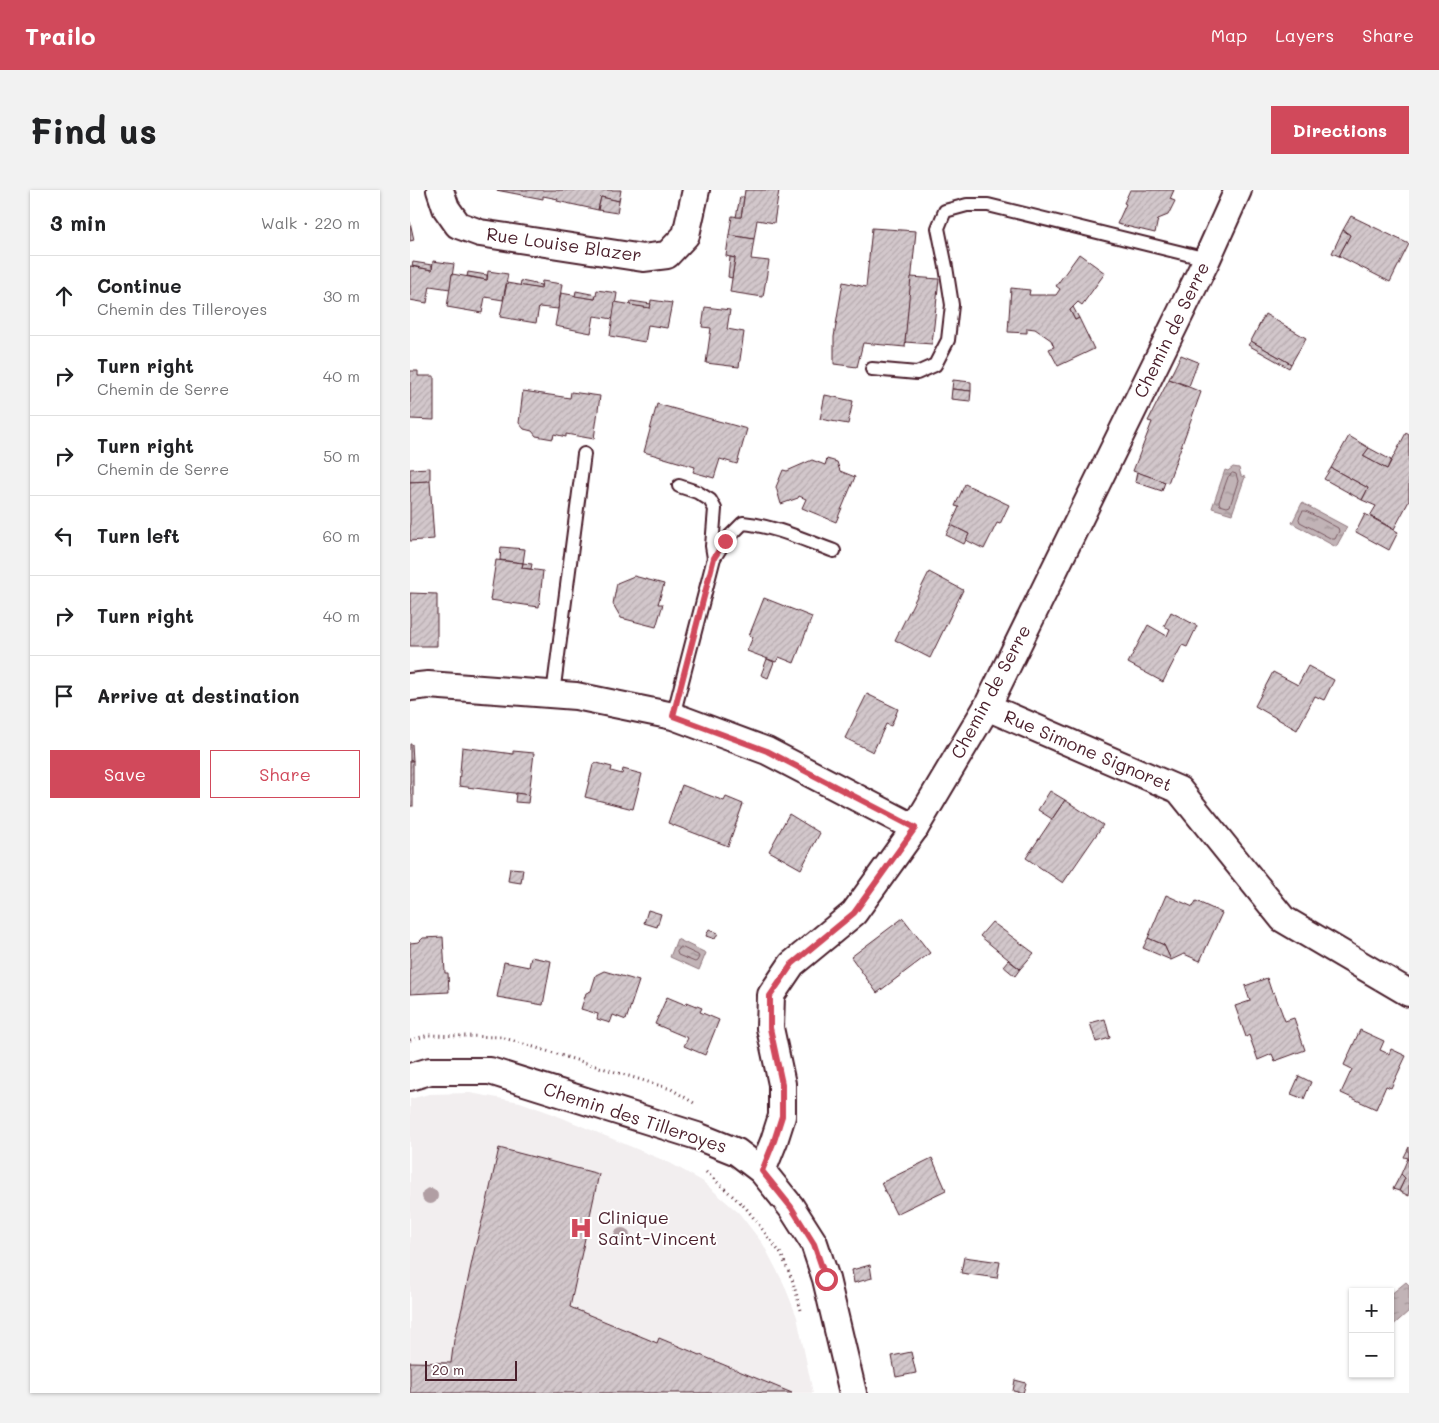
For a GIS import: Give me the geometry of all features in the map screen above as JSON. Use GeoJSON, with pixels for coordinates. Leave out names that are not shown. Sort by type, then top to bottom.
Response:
{"type":"FeatureCollection","features":[{"type":"Feature","properties":{"kind":"street","name":"Rue Louise Blazer"},"geometry":{"type":"LineString","coordinates":[[440,190],[446,208],[458,225],[480,233],[643,258],[667,255],[686,235],[696,190]]}},
{"type":"Feature","properties":{"kind":"street","name":"Chemin de Serre"},"geometry":{"type":"LineString","coordinates":[[762,1171],[782,1116],[782,1084],[770,1028],[770,996],[792,964],[854,913],[915,828],[987,707],[1207,259],[1238,190]]}},
{"type":"Feature","properties":{"kind":"street"},"geometry":{"type":"LineString","coordinates":[[410,687],[428,685],[576,696],[673,716],[767,751],[915,828]]}},
{"type":"Feature","properties":{"kind":"street","name":"Rue Simone Signoret"},"geometry":{"type":"LineString","coordinates":[[987,707],[1179,790],[1283,919],[1409,993]]}},
{"type":"Feature","properties":{"kind":"street","name":"Chemin des Tilleroyes"},"geometry":{"type":"LineString","coordinates":[[410,1077],[430,1071],[490,1071],[697,1136],[737,1152],[762,1171],[791,1207],[814,1244],[826,1279],[853,1393]]}},
{"type":"Feature","properties":{"kind":"lane"},"geometry":{"type":"LineString","coordinates":[[872,369],[917,373],[935,365],[948,340],[952,306],[938,228],[945,211],[967,205],[988,205],[1207,259]]}},
{"type":"Feature","properties":{"kind":"lane"},"geometry":{"type":"LineString","coordinates":[[553,694],[584,454]]}},
{"type":"Feature","properties":{"kind":"lane"},"geometry":{"type":"LineString","coordinates":[[678,486],[697,492],[710,500],[716,509],[712,546],[714,558]]}},
{"type":"Feature","properties":{"kind":"lane"},"geometry":{"type":"LineString","coordinates":[[673,716],[714,558],[725,541],[744,523],[759,524],[834,551]]}},
{"type":"Feature","properties":{"kind":"shaded area","name":"Clinique Saint-Vincent"},"geometry":{"type":"Polygon","coordinates":[[[470,1093],[520,1102],[670,1163],[702,1181],[739,1213],[763,1244],[783,1282],[797,1317],[813,1393],[410,1393],[410,1099],[429,1094],[470,1093]]]}},
{"type":"Feature","properties":{"kind":"water"},"geometry":{"type":"Polygon","coordinates":[[[1233,467],[1239,468],[1241,476],[1245,477],[1232,514],[1212,508],[1225,470],[1228,471],[1233,467]]]}},
{"type":"Feature","properties":{"kind":"water"},"geometry":{"type":"Polygon","coordinates":[[[1302,503],[1347,527],[1336,547],[1292,523],[1302,503]]]}},
{"type":"Feature","properties":{"kind":"water"},"geometry":{"type":"Polygon","coordinates":[[[677,939],[706,953],[699,970],[670,957],[677,939]]]}},
{"type":"Feature","properties":{"kind":"water"},"geometry":{"type":"Polygon","coordinates":[[[1406,1282],[1409,1285],[1409,1311],[1394,1324],[1394,1292],[1406,1282]]]}},
{"type":"Feature","properties":{"kind":"building"},"geometry":{"type":"Polygon","coordinates":[[[496,190],[621,190],[619,201],[601,197],[598,210],[543,196],[543,199],[496,190]]]}},
{"type":"Feature","properties":{"kind":"building"},"geometry":{"type":"Polygon","coordinates":[[[745,190],[779,190],[774,223],[757,220],[754,239],[729,235],[732,216],[741,217],[745,190]]]}},
{"type":"Feature","properties":{"kind":"building"},"geometry":{"type":"Polygon","coordinates":[[[1130,190],[1174,190],[1170,199],[1175,201],[1168,215],[1158,219],[1155,233],[1117,224],[1130,190]]]}},
{"type":"Feature","properties":{"kind":"building"},"geometry":{"type":"Polygon","coordinates":[[[601,197],[619,201],[617,213],[598,210],[601,197]]]}},
{"type":"Feature","properties":{"kind":"building"},"geometry":{"type":"Polygon","coordinates":[[[740,197],[744,197],[741,217],[736,217],[740,197]]]}},
{"type":"Feature","properties":{"kind":"building"},"geometry":{"type":"Polygon","coordinates":[[[1351,216],[1409,244],[1390,282],[1339,256],[1350,235],[1343,230],[1351,216]]]}},
{"type":"Feature","properties":{"kind":"building"},"geometry":{"type":"Polygon","coordinates":[[[410,222],[414,240],[410,241],[410,222]]]}},
{"type":"Feature","properties":{"kind":"building"},"geometry":{"type":"Polygon","coordinates":[[[872,228],[916,231],[905,347],[863,343],[857,367],[834,364],[834,337],[843,282],[866,287],[872,228]]]}},
{"type":"Feature","properties":{"kind":"building"},"geometry":{"type":"Polygon","coordinates":[[[1343,230],[1350,235],[1339,256],[1332,253],[1343,230]]]}},
{"type":"Feature","properties":{"kind":"building"},"geometry":{"type":"Polygon","coordinates":[[[729,235],[754,239],[751,259],[769,261],[763,297],[730,292],[735,258],[726,256],[729,235]]]}},
{"type":"Feature","properties":{"kind":"building"},"geometry":{"type":"Polygon","coordinates":[[[1079,254],[1105,273],[1082,305],[1078,302],[1070,310],[1075,320],[1079,318],[1094,349],[1058,366],[1049,349],[1054,347],[1051,340],[1035,329],[1027,328],[1027,333],[1008,332],[1011,288],[1030,290],[1029,295],[1056,295],[1060,289],[1056,286],[1079,254]]]}},
{"type":"Feature","properties":{"kind":"building"},"geometry":{"type":"Polygon","coordinates":[[[730,257],[735,258],[732,278],[728,277],[730,257]]]}},
{"type":"Feature","properties":{"kind":"building"},"geometry":{"type":"Polygon","coordinates":[[[433,261],[454,264],[450,289],[430,286],[427,303],[410,300],[410,266],[432,270],[433,261]]]}},
{"type":"Feature","properties":{"kind":"building"},"geometry":{"type":"Polygon","coordinates":[[[413,262],[432,265],[432,270],[412,266],[413,262]]]}},
{"type":"Feature","properties":{"kind":"building"},"geometry":{"type":"Polygon","coordinates":[[[488,271],[508,274],[503,300],[485,297],[482,313],[447,307],[452,274],[487,280],[488,271]]]}},
{"type":"Feature","properties":{"kind":"building"},"geometry":{"type":"Polygon","coordinates":[[[468,272],[487,275],[487,280],[467,276],[468,272]]]}},
{"type":"Feature","properties":{"kind":"building"},"geometry":{"type":"Polygon","coordinates":[[[911,277],[939,279],[932,344],[905,342],[911,277]]]}},
{"type":"Feature","properties":{"kind":"building"},"geometry":{"type":"Polygon","coordinates":[[[521,281],[541,285],[541,289],[520,286],[521,281]]]}},
{"type":"Feature","properties":{"kind":"building"},"geometry":{"type":"Polygon","coordinates":[[[542,281],[562,284],[558,309],[539,307],[536,323],[500,317],[507,283],[541,289],[542,281]]]}},
{"type":"Feature","properties":{"kind":"building"},"geometry":{"type":"Polygon","coordinates":[[[597,290],[617,293],[613,319],[594,316],[591,333],[555,326],[561,293],[595,299],[597,290]]]}},
{"type":"Feature","properties":{"kind":"building"},"geometry":{"type":"Polygon","coordinates":[[[576,291],[596,295],[595,299],[575,296],[576,291]]]}},
{"type":"Feature","properties":{"kind":"building"},"geometry":{"type":"Polygon","coordinates":[[[651,300],[672,303],[667,328],[648,325],[645,342],[610,336],[615,302],[650,308],[651,300]]]}},
{"type":"Feature","properties":{"kind":"building"},"geometry":{"type":"Polygon","coordinates":[[[631,301],[651,304],[650,308],[630,305],[631,301]]]}},
{"type":"Feature","properties":{"kind":"building"},"geometry":{"type":"Polygon","coordinates":[[[705,307],[730,310],[727,329],[744,332],[739,367],[706,363],[711,328],[702,327],[705,307]]]}},
{"type":"Feature","properties":{"kind":"building"},"geometry":{"type":"Polygon","coordinates":[[[1073,307],[1079,318],[1075,320],[1070,310],[1073,307]]]}},
{"type":"Feature","properties":{"kind":"building"},"geometry":{"type":"Polygon","coordinates":[[[1265,314],[1306,338],[1291,364],[1251,341],[1265,314]]]}},
{"type":"Feature","properties":{"kind":"building"},"geometry":{"type":"Polygon","coordinates":[[[1251,341],[1291,364],[1289,368],[1248,345],[1251,341]]]}},
{"type":"Feature","properties":{"kind":"building"},"geometry":{"type":"Polygon","coordinates":[[[1181,355],[1198,362],[1189,386],[1169,379],[1181,355]]]}},
{"type":"Feature","properties":{"kind":"building"},"geometry":{"type":"Polygon","coordinates":[[[410,371],[418,371],[418,376],[434,376],[434,420],[410,419],[410,371]]]}},
{"type":"Feature","properties":{"kind":"building"},"geometry":{"type":"Polygon","coordinates":[[[1169,379],[1201,392],[1168,483],[1133,471],[1152,422],[1148,421],[1169,379]]]}},
{"type":"Feature","properties":{"kind":"building"},"geometry":{"type":"Polygon","coordinates":[[[953,380],[971,382],[971,391],[952,389],[953,380]]]}},
{"type":"Feature","properties":{"kind":"building"},"geometry":{"type":"Polygon","coordinates":[[[952,389],[971,391],[970,401],[951,399],[952,389]]]}},
{"type":"Feature","properties":{"kind":"building"},"geometry":{"type":"Polygon","coordinates":[[[523,391],[570,398],[571,392],[600,396],[594,439],[554,434],[553,439],[536,436],[532,431],[524,429],[519,423],[523,391]]]}},
{"type":"Feature","properties":{"kind":"building"},"geometry":{"type":"Polygon","coordinates":[[[825,395],[853,401],[848,424],[820,419],[825,395]]]}},
{"type":"Feature","properties":{"kind":"building"},"geometry":{"type":"Polygon","coordinates":[[[657,404],[747,429],[737,464],[720,459],[714,478],[693,472],[695,467],[644,452],[657,404]]]}},
{"type":"Feature","properties":{"kind":"building"},"geometry":{"type":"Polygon","coordinates":[[[1406,433],[1409,435],[1409,501],[1394,529],[1370,516],[1376,506],[1362,500],[1368,488],[1331,468],[1349,436],[1369,448],[1363,456],[1387,469],[1406,433]]]}},
{"type":"Feature","properties":{"kind":"building"},"geometry":{"type":"Polygon","coordinates":[[[1369,448],[1391,460],[1387,469],[1363,456],[1369,448]]]}},
{"type":"Feature","properties":{"kind":"building"},"geometry":{"type":"Polygon","coordinates":[[[827,459],[837,462],[840,471],[855,477],[836,522],[802,508],[806,499],[799,496],[781,504],[776,487],[783,470],[787,471],[812,460],[825,465],[827,459]]]}},
{"type":"Feature","properties":{"kind":"building"},"geometry":{"type":"Polygon","coordinates":[[[430,468],[430,481],[410,482],[410,469],[430,468]]]}},
{"type":"Feature","properties":{"kind":"building"},"geometry":{"type":"Polygon","coordinates":[[[1331,468],[1368,488],[1362,500],[1324,479],[1331,468]]]}},
{"type":"Feature","properties":{"kind":"building"},"geometry":{"type":"Polygon","coordinates":[[[1137,472],[1165,482],[1162,491],[1135,482],[1137,472]]]}},
{"type":"Feature","properties":{"kind":"building"},"geometry":{"type":"Polygon","coordinates":[[[430,481],[434,539],[410,541],[410,482],[430,481]]]}},
{"type":"Feature","properties":{"kind":"building"},"geometry":{"type":"Polygon","coordinates":[[[965,484],[1009,505],[1000,524],[997,523],[984,549],[966,540],[969,534],[951,525],[959,507],[955,506],[965,484]]]}},
{"type":"Feature","properties":{"kind":"building"},"geometry":{"type":"Polygon","coordinates":[[[1365,514],[1398,532],[1389,550],[1356,532],[1365,514]]]}},
{"type":"Feature","properties":{"kind":"building"},"geometry":{"type":"Polygon","coordinates":[[[951,525],[969,534],[964,544],[946,535],[951,525]]]}},
{"type":"Feature","properties":{"kind":"building"},"geometry":{"type":"Polygon","coordinates":[[[501,547],[525,549],[523,563],[500,560],[501,547]]]}},
{"type":"Feature","properties":{"kind":"building"},"geometry":{"type":"Polygon","coordinates":[[[496,560],[523,563],[522,568],[543,571],[539,607],[490,600],[496,560]]]}},
{"type":"Feature","properties":{"kind":"building"},"geometry":{"type":"Polygon","coordinates":[[[523,563],[532,564],[531,569],[522,568],[523,563]]]}},
{"type":"Feature","properties":{"kind":"building"},"geometry":{"type":"Polygon","coordinates":[[[929,572],[963,590],[930,658],[895,640],[929,572]]]}},
{"type":"Feature","properties":{"kind":"building"},"geometry":{"type":"Polygon","coordinates":[[[634,576],[664,584],[658,604],[663,604],[656,627],[621,618],[613,604],[617,583],[634,576]]]}},
{"type":"Feature","properties":{"kind":"building"},"geometry":{"type":"Polygon","coordinates":[[[410,593],[437,594],[437,646],[410,646],[410,593]]]}},
{"type":"Feature","properties":{"kind":"building"},"geometry":{"type":"Polygon","coordinates":[[[764,598],[812,617],[794,663],[779,657],[776,662],[747,651],[753,637],[749,636],[764,598]]]}},
{"type":"Feature","properties":{"kind":"building"},"geometry":{"type":"Polygon","coordinates":[[[1171,612],[1197,626],[1187,647],[1182,645],[1163,682],[1128,663],[1148,625],[1167,636],[1170,629],[1164,626],[1171,612]]]}},
{"type":"Feature","properties":{"kind":"building"},"geometry":{"type":"Polygon","coordinates":[[[767,659],[774,662],[768,678],[761,675],[767,659]]]}},
{"type":"Feature","properties":{"kind":"building"},"geometry":{"type":"Polygon","coordinates":[[[1308,666],[1334,680],[1324,700],[1315,696],[1297,730],[1255,706],[1273,672],[1298,685],[1308,666]]]}},
{"type":"Feature","properties":{"kind":"building"},"geometry":{"type":"Polygon","coordinates":[[[867,694],[898,709],[891,726],[886,724],[873,752],[845,738],[867,694]]]}},
{"type":"Feature","properties":{"kind":"building"},"geometry":{"type":"Polygon","coordinates":[[[410,744],[412,744],[413,761],[410,761],[410,744]]]}},
{"type":"Feature","properties":{"kind":"building"},"geometry":{"type":"Polygon","coordinates":[[[462,747],[513,754],[513,751],[534,753],[529,795],[459,786],[462,747]]]}},
{"type":"Feature","properties":{"kind":"building"},"geometry":{"type":"Polygon","coordinates":[[[410,761],[413,761],[413,806],[410,806],[410,761]]]}},
{"type":"Feature","properties":{"kind":"building"},"geometry":{"type":"Polygon","coordinates":[[[597,763],[612,767],[611,771],[622,774],[623,769],[642,774],[633,809],[585,797],[593,765],[597,763]]]}},
{"type":"Feature","properties":{"kind":"building"},"geometry":{"type":"Polygon","coordinates":[[[682,785],[724,801],[726,797],[743,804],[728,846],[668,823],[682,785]]]}},
{"type":"Feature","properties":{"kind":"building"},"geometry":{"type":"Polygon","coordinates":[[[1050,791],[1065,800],[1052,819],[1038,810],[1050,791]]]}},
{"type":"Feature","properties":{"kind":"building"},"geometry":{"type":"Polygon","coordinates":[[[516,793],[529,795],[528,803],[515,802],[516,793]]]}},
{"type":"Feature","properties":{"kind":"building"},"geometry":{"type":"Polygon","coordinates":[[[1065,800],[1103,825],[1063,883],[1026,858],[1065,800]]]}},
{"type":"Feature","properties":{"kind":"building"},"geometry":{"type":"Polygon","coordinates":[[[789,814],[820,833],[801,869],[769,851],[789,814]]]}},
{"type":"Feature","properties":{"kind":"building"},"geometry":{"type":"Polygon","coordinates":[[[510,868],[523,869],[521,883],[508,881],[510,868]]]}},
{"type":"Feature","properties":{"kind":"building"},"geometry":{"type":"Polygon","coordinates":[[[1166,895],[1193,907],[1196,901],[1222,913],[1200,961],[1184,954],[1171,960],[1164,945],[1148,938],[1166,895]]]}},
{"type":"Feature","properties":{"kind":"building"},"geometry":{"type":"Polygon","coordinates":[[[648,910],[661,914],[657,927],[644,923],[648,910]]]}},
{"type":"Feature","properties":{"kind":"building"},"geometry":{"type":"Polygon","coordinates":[[[903,918],[930,953],[877,993],[851,957],[903,918]]]}},
{"type":"Feature","properties":{"kind":"building"},"geometry":{"type":"Polygon","coordinates":[[[992,922],[1034,953],[1020,969],[980,936],[992,922]]]}},
{"type":"Feature","properties":{"kind":"building"},"geometry":{"type":"Polygon","coordinates":[[[709,929],[718,933],[715,939],[706,936],[709,929]]]}},
{"type":"Feature","properties":{"kind":"building"},"geometry":{"type":"Polygon","coordinates":[[[443,937],[445,973],[448,973],[449,992],[410,994],[410,943],[419,942],[423,938],[443,937]]]}},
{"type":"Feature","properties":{"kind":"building"},"geometry":{"type":"Polygon","coordinates":[[[1148,938],[1164,945],[1171,960],[1143,948],[1148,938]]]}},
{"type":"Feature","properties":{"kind":"building"},"geometry":{"type":"Polygon","coordinates":[[[531,957],[551,961],[543,1005],[497,997],[504,962],[529,967],[531,957]]]}},
{"type":"Feature","properties":{"kind":"building"},"geometry":{"type":"Polygon","coordinates":[[[1008,960],[1020,969],[1015,976],[1003,966],[1008,960]]]}},
{"type":"Feature","properties":{"kind":"building"},"geometry":{"type":"Polygon","coordinates":[[[604,971],[639,981],[626,1020],[613,1015],[610,1023],[597,1019],[598,1014],[581,1009],[586,993],[591,991],[596,975],[604,971]]]}},
{"type":"Feature","properties":{"kind":"building"},"geometry":{"type":"Polygon","coordinates":[[[1267,978],[1285,1021],[1294,1018],[1305,1050],[1275,1061],[1272,1054],[1258,1060],[1249,1035],[1246,1037],[1235,1006],[1250,1001],[1245,986],[1267,978]]]}},
{"type":"Feature","properties":{"kind":"building"},"geometry":{"type":"Polygon","coordinates":[[[667,997],[686,1005],[687,1002],[702,1008],[700,1012],[719,1020],[705,1055],[684,1046],[688,1038],[655,1024],[667,997]]]}},
{"type":"Feature","properties":{"kind":"building"},"geometry":{"type":"Polygon","coordinates":[[[1105,1019],[1110,1038],[1096,1042],[1090,1023],[1105,1019]]]}},
{"type":"Feature","properties":{"kind":"building"},"geometry":{"type":"Polygon","coordinates":[[[1360,1030],[1384,1041],[1380,1050],[1389,1054],[1391,1049],[1406,1056],[1391,1088],[1386,1086],[1376,1109],[1341,1093],[1352,1069],[1344,1065],[1360,1030]]]}},
{"type":"Feature","properties":{"kind":"building"},"geometry":{"type":"Polygon","coordinates":[[[1299,1076],[1311,1082],[1304,1099],[1291,1094],[1299,1076]]]}},
{"type":"Feature","properties":{"kind":"building"},"geometry":{"type":"Polygon","coordinates":[[[1409,1147],[1409,1196],[1399,1191],[1405,1178],[1401,1174],[1408,1158],[1404,1157],[1409,1147]]]}},
{"type":"Feature","properties":{"kind":"building"},"geometry":{"type":"Polygon","coordinates":[[[499,1148],[599,1174],[570,1307],[657,1343],[659,1338],[792,1393],[410,1393],[410,1362],[451,1363],[454,1340],[499,1148]]]}},
{"type":"Feature","properties":{"kind":"building"},"geometry":{"type":"Polygon","coordinates":[[[932,1158],[946,1190],[896,1214],[881,1183],[932,1158]]]}},
{"type":"Feature","properties":{"kind":"building"},"geometry":{"type":"Polygon","coordinates":[[[1401,1174],[1405,1178],[1399,1191],[1393,1189],[1401,1174]]]}},
{"type":"Feature","properties":{"kind":"building"},"geometry":{"type":"Polygon","coordinates":[[[964,1257],[1000,1262],[997,1278],[961,1273],[964,1257]]]}},
{"type":"Feature","properties":{"kind":"building"},"geometry":{"type":"Polygon","coordinates":[[[870,1265],[872,1278],[854,1283],[852,1270],[870,1265]]]}},
{"type":"Feature","properties":{"kind":"building"},"geometry":{"type":"Polygon","coordinates":[[[911,1352],[916,1373],[896,1377],[892,1356],[911,1352]]]}},
{"type":"Feature","properties":{"kind":"building"},"geometry":{"type":"Polygon","coordinates":[[[1015,1380],[1026,1383],[1023,1393],[1013,1391],[1015,1380]]]}},
{"type":"Feature","properties":{"kind":"place","name":"Clinique Saint-Vincent"},"geometry":{"type":"Point","coordinates":[581,1228]}},
{"type":"Feature","properties":{"kind":"route"},"geometry":{"type":"LineString","coordinates":[[725,541],[714,558],[673,716],[767,751],[915,828],[854,913],[792,964],[770,996],[770,1028],[782,1084],[782,1116],[762,1171],[791,1207],[814,1244],[826,1279]]}}]}
